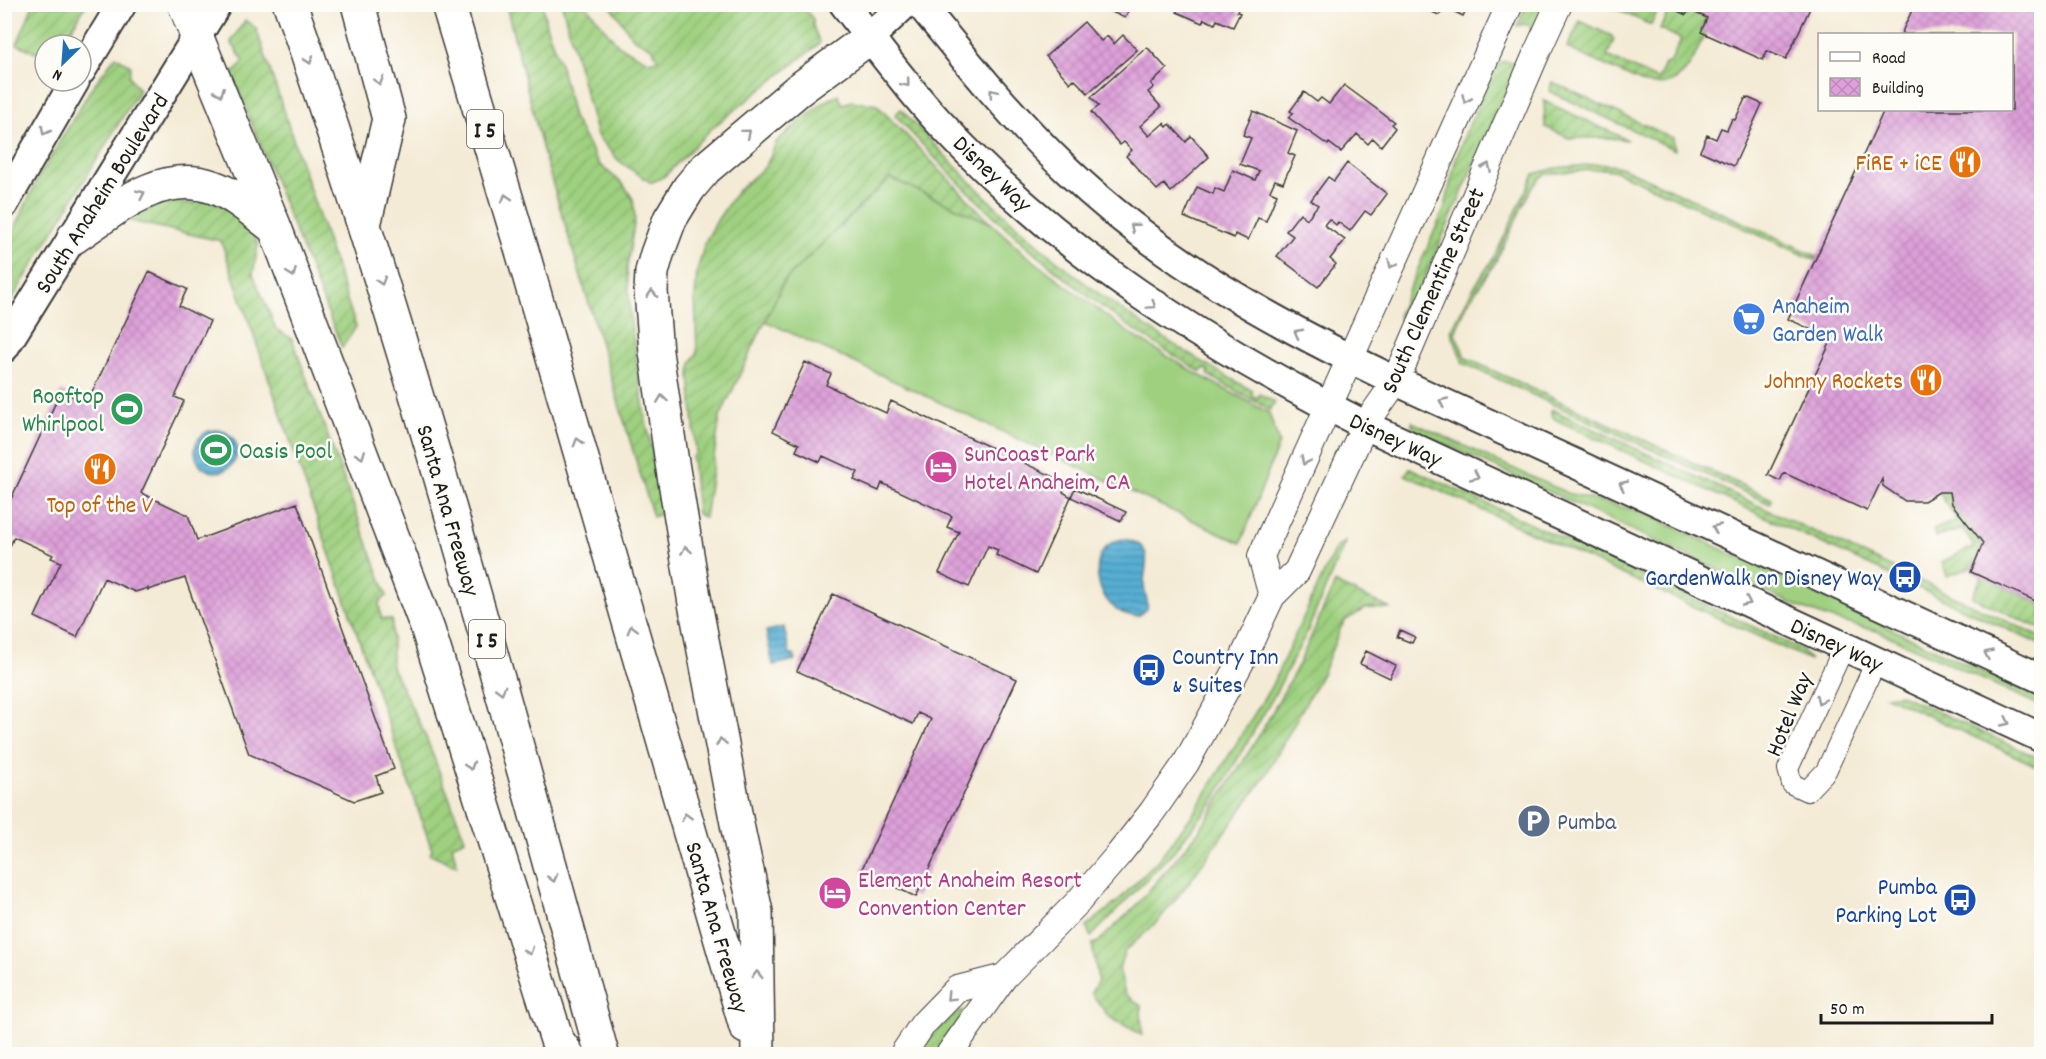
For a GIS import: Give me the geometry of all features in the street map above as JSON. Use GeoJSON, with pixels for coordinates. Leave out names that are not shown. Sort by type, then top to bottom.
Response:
{"type":"FeatureCollection","features":[{"type":"Feature","properties":{"kind":"highway","name":"Santa Ana Freeway"},"geometry":{"type":"LineString","coordinates":[[290,4],[364,225],[494,663],[602,1054]]}},
{"type":"Feature","properties":{"kind":"highway"},"geometry":{"type":"LineString","coordinates":[[358,4],[389,119],[364,225]]}},
{"type":"Feature","properties":{"kind":"highway","name":"Santa Ana Freeway"},"geometry":{"type":"LineString","coordinates":[[448,4],[756,1054]]}},
{"type":"Feature","properties":{"kind":"highway"},"geometry":{"type":"LineString","coordinates":[[756,1054],[756,912],[701,638],[672,463],[656,352],[651,291],[652,272],[670,219],[689,188],[705,169],[797,91],[870,37]]}},
{"type":"Feature","properties":{"kind":"highway"},"geometry":{"type":"LineString","coordinates":[[197,38],[275,228],[428,630],[557,1040],[567,1054]]}},
{"type":"Feature","properties":{"kind":"highway"},"geometry":{"type":"LineString","coordinates":[[74,237],[141,193],[172,183],[183,182],[214,187],[241,202],[275,228]]}},
{"type":"Feature","properties":{"kind":"main road"},"geometry":{"type":"LineString","coordinates":[[93,52],[122,4]]}},
{"type":"Feature","properties":{"kind":"main road"},"geometry":{"type":"LineString","coordinates":[[184,4],[197,38]]}},
{"type":"Feature","properties":{"kind":"main road","name":"South Anaheim Boulevard"},"geometry":{"type":"LineString","coordinates":[[4,348],[218,4]]}},
{"type":"Feature","properties":{"kind":"main road","name":"Disney Way"},"geometry":{"type":"LineString","coordinates":[[844,4],[938,120],[990,174],[1059,235],[1114,278],[1166,314],[1328,407],[1365,425],[2042,738]]}},
{"type":"Feature","properties":{"kind":"main road"},"geometry":{"type":"LineString","coordinates":[[870,37],[905,4]]}},
{"type":"Feature","properties":{"kind":"main road"},"geometry":{"type":"LineString","coordinates":[[920,4],[1006,109],[1088,190],[1170,255],[1258,311],[1350,360],[2042,679]]}},
{"type":"Feature","properties":{"kind":"main road"},"geometry":{"type":"LineString","coordinates":[[4,204],[68,93]]}},
{"type":"Feature","properties":{"kind":"street","name":"South Clementine Street"},"geometry":{"type":"LineString","coordinates":[[1272,596],[1261,556],[1510,4]]}},
{"type":"Feature","properties":{"kind":"street","name":"South Clementine Street"},"geometry":{"type":"LineString","coordinates":[[949,1054],[1004,977],[1077,903],[1152,812],[1186,763],[1215,711],[1272,596],[1297,572],[1365,425],[1396,381],[1559,4]]}},
{"type":"Feature","properties":{"kind":"street","name":"Hotel Way"},"geometry":{"type":"LineString","coordinates":[[1844,647],[1788,768],[1792,784],[1807,791],[1826,771],[1876,662]]}},
{"type":"Feature","properties":{"kind":"street"},"geometry":{"type":"LineString","coordinates":[[903,1054],[923,1024],[957,989],[1004,977]]}},
{"type":"Feature","properties":{"kind":"green space"},"geometry":{"type":"Polygon","coordinates":[[[33,5],[86,5],[69,33],[33,33],[33,51],[17,44],[33,5]]]}},
{"type":"Feature","properties":{"kind":"green space"},"geometry":{"type":"Polygon","coordinates":[[[506,5],[543,5],[546,25],[561,67],[573,117],[599,164],[623,184],[633,199],[635,218],[627,268],[631,323],[645,417],[665,512],[653,517],[544,155],[506,5]]]}},
{"type":"Feature","properties":{"kind":"green space"},"geometry":{"type":"Polygon","coordinates":[[[562,5],[586,5],[618,45],[650,62],[658,59],[652,48],[633,38],[610,5],[801,5],[813,19],[813,26],[820,43],[712,128],[665,176],[651,183],[619,161],[597,136],[562,5]]]}},
{"type":"Feature","properties":{"kind":"green space"},"geometry":{"type":"Polygon","coordinates":[[[1527,5],[1545,5],[1534,29],[1526,24],[1517,26],[1527,5]]]}},
{"type":"Feature","properties":{"kind":"green space"},"geometry":{"type":"Polygon","coordinates":[[[1607,5],[1660,5],[1651,25],[1607,5]]]}},
{"type":"Feature","properties":{"kind":"green space"},"geometry":{"type":"Polygon","coordinates":[[[1670,8],[1686,15],[1689,10],[1707,18],[1701,31],[1705,33],[1691,64],[1685,72],[1669,83],[1645,84],[1567,48],[1580,21],[1612,36],[1614,40],[1607,56],[1658,80],[1665,64],[1670,63],[1681,39],[1660,29],[1670,8]]]}},
{"type":"Feature","properties":{"kind":"green space"},"geometry":{"type":"Polygon","coordinates":[[[245,20],[256,28],[356,327],[342,348],[232,75],[244,62],[231,42],[245,20]]]}},
{"type":"Feature","properties":{"kind":"green space"},"geometry":{"type":"Polygon","coordinates":[[[116,56],[131,66],[129,76],[139,90],[5,311],[5,251],[36,182],[88,93],[93,93],[93,86],[116,56]]]}},
{"type":"Feature","properties":{"kind":"green space"},"geometry":{"type":"Polygon","coordinates":[[[1504,61],[1519,63],[1406,320],[1400,320],[1398,314],[1445,207],[1455,162],[1465,134],[1496,66],[1504,61]]]}},
{"type":"Feature","properties":{"kind":"green space"},"geometry":{"type":"Polygon","coordinates":[[[1552,82],[1673,138],[1675,150],[1549,91],[1552,82]]]}},
{"type":"Feature","properties":{"kind":"green space"},"geometry":{"type":"Polygon","coordinates":[[[838,95],[843,104],[852,101],[877,105],[991,223],[890,178],[784,281],[720,417],[705,518],[697,514],[692,457],[696,454],[690,375],[691,363],[697,353],[695,296],[697,272],[705,242],[737,191],[766,166],[777,141],[824,102],[838,95]]]}},
{"type":"Feature","properties":{"kind":"green space"},"geometry":{"type":"Polygon","coordinates":[[[1544,101],[1628,140],[1569,138],[1545,127],[1544,101]]]}},
{"type":"Feature","properties":{"kind":"green space"},"geometry":{"type":"Polygon","coordinates":[[[901,109],[980,192],[1066,268],[1157,334],[1253,391],[1251,395],[1258,398],[1259,394],[1275,402],[1270,410],[1208,375],[1209,371],[1204,368],[1201,372],[1148,339],[1058,272],[973,197],[895,115],[901,109]]]}},
{"type":"Feature","properties":{"kind":"green space"},"geometry":{"type":"Polygon","coordinates":[[[1598,164],[1626,169],[1817,256],[1815,260],[1613,170],[1547,174],[1541,177],[1531,189],[1495,263],[1467,304],[1455,333],[1466,358],[1772,499],[1770,504],[1463,363],[1451,331],[1471,292],[1495,256],[1534,174],[1556,168],[1598,164]]]}},
{"type":"Feature","properties":{"kind":"green space"},"geometry":{"type":"Polygon","coordinates":[[[890,178],[991,223],[1026,255],[1133,336],[1269,413],[1279,443],[1241,543],[765,321],[784,281],[890,178]]]}},
{"type":"Feature","properties":{"kind":"green space"},"geometry":{"type":"Polygon","coordinates":[[[197,191],[249,222],[258,245],[253,274],[276,329],[292,339],[387,596],[379,602],[381,618],[392,620],[392,667],[426,737],[465,839],[452,845],[457,866],[430,854],[432,850],[221,241],[130,221],[160,201],[195,204],[197,191]]]}},
{"type":"Feature","properties":{"kind":"green space"},"geometry":{"type":"Polygon","coordinates":[[[1551,409],[2041,637],[2041,645],[1556,420],[1551,415],[1551,409]]]}},
{"type":"Feature","properties":{"kind":"green space"},"geometry":{"type":"Polygon","coordinates":[[[1412,422],[1567,493],[1642,512],[2041,699],[2041,706],[1880,632],[1828,618],[1797,606],[1417,431],[1412,427],[1412,422]]]}},
{"type":"Feature","properties":{"kind":"green space"},"geometry":{"type":"Polygon","coordinates":[[[1410,468],[1801,649],[1810,660],[1405,475],[1410,468]]]}},
{"type":"Feature","properties":{"kind":"green space"},"geometry":{"type":"Polygon","coordinates":[[[1939,492],[1950,492],[1952,504],[1983,543],[1973,567],[1947,576],[1942,562],[1974,546],[1963,529],[1936,537],[1933,530],[1957,520],[1939,492]]]}},
{"type":"Feature","properties":{"kind":"green space"},"geometry":{"type":"Polygon","coordinates":[[[1345,542],[1307,632],[1274,696],[1213,802],[1173,852],[1091,937],[1086,927],[1117,902],[1157,861],[1193,814],[1271,687],[1336,547],[1345,542]]]}},
{"type":"Feature","properties":{"kind":"green space"},"geometry":{"type":"Polygon","coordinates":[[[1982,576],[2041,604],[2041,629],[1972,597],[1982,576]]]}},
{"type":"Feature","properties":{"kind":"green space"},"geometry":{"type":"Polygon","coordinates":[[[1335,583],[1391,609],[1366,608],[1346,620],[1323,672],[1264,778],[1188,884],[1158,921],[1124,952],[1119,969],[1125,994],[1141,1006],[1142,1035],[1109,1017],[1091,993],[1098,980],[1092,944],[1098,942],[1135,907],[1199,831],[1260,734],[1299,664],[1335,583]]]}},
{"type":"Feature","properties":{"kind":"green space"},"geometry":{"type":"Polygon","coordinates":[[[1899,694],[2041,759],[2041,768],[1886,696],[1899,694]]]}},
{"type":"Feature","properties":{"kind":"green space"},"geometry":{"type":"Polygon","coordinates":[[[960,1011],[965,1011],[935,1054],[917,1054],[938,1029],[960,1011]]]}},
{"type":"Feature","properties":{"kind":"water","name":"Oasis Pool"},"geometry":{"type":"Polygon","coordinates":[[[216,430],[231,436],[237,451],[231,466],[216,472],[201,466],[195,451],[201,436],[216,430]]]}},
{"type":"Feature","properties":{"kind":"water"},"geometry":{"type":"Polygon","coordinates":[[[1125,539],[1135,542],[1145,551],[1144,585],[1147,609],[1138,616],[1123,613],[1111,605],[1098,579],[1098,565],[1102,552],[1111,543],[1125,539]]]}},
{"type":"Feature","properties":{"kind":"water"},"geometry":{"type":"Polygon","coordinates":[[[784,627],[790,655],[794,655],[796,660],[773,665],[766,631],[784,627]]]}},
{"type":"Feature","properties":{"kind":"building"},"geometry":{"type":"Polygon","coordinates":[[[1094,4],[1131,4],[1125,18],[1094,4]]]}},
{"type":"Feature","properties":{"kind":"building"},"geometry":{"type":"Polygon","coordinates":[[[1180,4],[1240,4],[1237,12],[1240,13],[1233,27],[1217,20],[1215,24],[1204,19],[1202,23],[1177,12],[1180,4]]]}},
{"type":"Feature","properties":{"kind":"building"},"geometry":{"type":"Polygon","coordinates":[[[1414,4],[1469,4],[1463,16],[1445,7],[1439,15],[1414,4]]]}},
{"type":"Feature","properties":{"kind":"building"},"geometry":{"type":"Polygon","coordinates":[[[1663,4],[1812,4],[1786,59],[1767,51],[1763,60],[1701,32],[1707,18],[1689,10],[1686,15],[1663,4]]]}},
{"type":"Feature","properties":{"kind":"building"},"geometry":{"type":"Polygon","coordinates":[[[1915,4],[2042,4],[2042,604],[1971,572],[1983,543],[1952,504],[1950,492],[1939,492],[1924,501],[1905,501],[1883,486],[1882,479],[1867,511],[1784,473],[1780,481],[1768,475],[1832,339],[1788,319],[1884,111],[2013,111],[2013,33],[1901,33],[1915,4]]]}},
{"type":"Feature","properties":{"kind":"building"},"geometry":{"type":"Polygon","coordinates":[[[1084,22],[1101,41],[1107,36],[1114,44],[1123,35],[1137,50],[1088,93],[1074,79],[1070,83],[1046,56],[1084,22]]]}},
{"type":"Feature","properties":{"kind":"building"},"geometry":{"type":"Polygon","coordinates":[[[1147,47],[1167,69],[1151,84],[1154,87],[1148,92],[1161,107],[1140,126],[1149,136],[1164,123],[1167,127],[1170,124],[1186,142],[1191,136],[1209,157],[1171,192],[1164,184],[1157,190],[1126,156],[1132,150],[1124,142],[1120,145],[1091,112],[1099,106],[1091,97],[1147,47]]]}},
{"type":"Feature","properties":{"kind":"building"},"geometry":{"type":"Polygon","coordinates":[[[1344,85],[1394,122],[1391,124],[1395,128],[1381,146],[1373,138],[1368,144],[1357,134],[1341,152],[1289,118],[1293,113],[1290,111],[1304,92],[1317,102],[1321,98],[1329,104],[1344,85]]]}},
{"type":"Feature","properties":{"kind":"building"},"geometry":{"type":"Polygon","coordinates":[[[1746,97],[1762,104],[1734,166],[1700,151],[1707,135],[1716,139],[1721,128],[1727,130],[1732,119],[1735,120],[1746,97]]]}},
{"type":"Feature","properties":{"kind":"building"},"geometry":{"type":"Polygon","coordinates":[[[1253,111],[1297,131],[1288,153],[1295,156],[1283,183],[1275,180],[1270,191],[1277,194],[1266,221],[1258,218],[1248,240],[1235,234],[1234,238],[1184,217],[1197,187],[1213,194],[1215,188],[1224,192],[1233,170],[1255,180],[1259,171],[1240,164],[1251,138],[1243,135],[1253,111]]]}},
{"type":"Feature","properties":{"kind":"building"},"geometry":{"type":"Polygon","coordinates":[[[1347,163],[1387,194],[1371,215],[1365,211],[1350,231],[1338,222],[1336,225],[1329,219],[1324,225],[1345,240],[1330,259],[1336,264],[1318,287],[1277,256],[1293,236],[1286,231],[1300,213],[1307,219],[1318,205],[1311,200],[1328,177],[1334,181],[1347,163]]]}},
{"type":"Feature","properties":{"kind":"building"},"geometry":{"type":"Polygon","coordinates":[[[149,272],[187,289],[179,306],[210,321],[175,397],[184,401],[141,493],[188,515],[197,540],[297,503],[394,769],[376,776],[381,792],[354,801],[249,754],[185,578],[135,592],[104,578],[77,637],[35,617],[61,562],[51,558],[53,555],[14,537],[7,553],[5,552],[5,512],[61,391],[87,403],[149,272]]]}},
{"type":"Feature","properties":{"kind":"building","name":"SunCoast Park Hotel Anaheim, CA"},"geometry":{"type":"Polygon","coordinates":[[[805,362],[831,374],[826,385],[886,413],[891,401],[1067,483],[1063,492],[1071,497],[1036,574],[996,555],[998,550],[988,546],[969,587],[939,573],[959,532],[947,527],[952,516],[882,483],[879,491],[854,480],[858,472],[823,456],[820,462],[796,451],[799,444],[773,431],[805,362]]]}},
{"type":"Feature","properties":{"kind":"building"},"geometry":{"type":"Polygon","coordinates":[[[1075,488],[1126,512],[1121,521],[1071,497],[1075,488]]]}},
{"type":"Feature","properties":{"kind":"building"},"geometry":{"type":"Polygon","coordinates":[[[833,594],[1017,679],[916,897],[861,871],[931,719],[918,713],[913,724],[797,671],[833,594]]]}},
{"type":"Feature","properties":{"kind":"building"},"geometry":{"type":"Polygon","coordinates":[[[1400,630],[1415,637],[1412,643],[1397,637],[1400,630]]]}},
{"type":"Feature","properties":{"kind":"building"},"geometry":{"type":"Polygon","coordinates":[[[1366,651],[1396,666],[1390,678],[1360,664],[1366,651]]]}},
{"type":"Feature","properties":{"kind":"place","name":"FiRE + iCE"},"geometry":{"type":"Point","coordinates":[1965,162]}},
{"type":"Feature","properties":{"kind":"place","name":"Anaheim Garden Walk"},"geometry":{"type":"Point","coordinates":[1749,319]}},
{"type":"Feature","properties":{"kind":"place","name":"Johnny Rockets"},"geometry":{"type":"Point","coordinates":[1926,380]}},
{"type":"Feature","properties":{"kind":"place","name":"Rooftop Whirlpool"},"geometry":{"type":"Point","coordinates":[127,409]}},
{"type":"Feature","properties":{"kind":"place","name":"Oasis Pool"},"geometry":{"type":"Point","coordinates":[216,450]}},
{"type":"Feature","properties":{"kind":"place","name":"SunCoast Park Hotel Anaheim, CA"},"geometry":{"type":"Point","coordinates":[941,467]}},
{"type":"Feature","properties":{"kind":"place","name":"Top of the V"},"geometry":{"type":"Point","coordinates":[100,469]}},
{"type":"Feature","properties":{"kind":"place","name":"GardenWalk on Disney Way"},"geometry":{"type":"Point","coordinates":[1905,577]}},
{"type":"Feature","properties":{"kind":"place","name":"Country Inn & Suites"},"geometry":{"type":"Point","coordinates":[1149,670]}},
{"type":"Feature","properties":{"kind":"place","name":"Pumba"},"geometry":{"type":"Point","coordinates":[1534,821]}},
{"type":"Feature","properties":{"kind":"place","name":"Element Anaheim Resort Convention Center"},"geometry":{"type":"Point","coordinates":[835,893]}},
{"type":"Feature","properties":{"kind":"place","name":"Pumba Parking Lot"},"geometry":{"type":"Point","coordinates":[1960,900]}}]}
